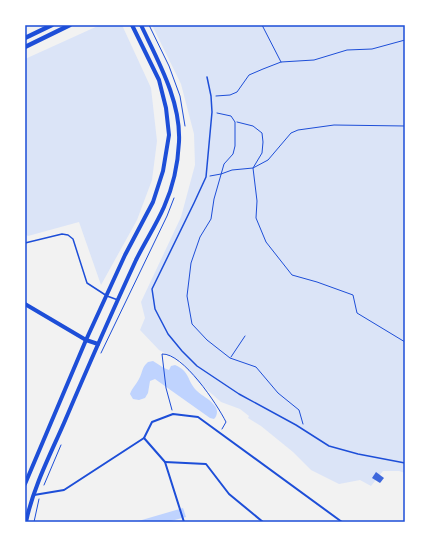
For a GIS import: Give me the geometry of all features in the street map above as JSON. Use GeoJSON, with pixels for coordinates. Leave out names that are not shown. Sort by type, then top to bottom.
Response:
{"type":"FeatureCollection","features":[{"type":"Feature","properties":{"kind":"main road"},"geometry":{"type":"LineString","coordinates":[[25,38],[52,25]]}},
{"type":"Feature","properties":{"kind":"main road"},"geometry":{"type":"LineString","coordinates":[[25,47],[70,25]]}},
{"type":"Feature","properties":{"kind":"main road"},"geometry":{"type":"LineString","coordinates":[[25,484],[86,340],[153,202],[163,171],[169,135],[166,108],[159,80],[132,25]]}},
{"type":"Feature","properties":{"kind":"main road"},"geometry":{"type":"LineString","coordinates":[[26,522],[34,495],[52,450],[137,259],[165,205],[175,173],[179,141],[176,110],[165,76],[141,25]]}},
{"type":"Feature","properties":{"kind":"main road"},"geometry":{"type":"LineString","coordinates":[[25,304],[86,340],[98,344]]}},
{"type":"Feature","properties":{"kind":"street"},"geometry":{"type":"LineString","coordinates":[[34,495],[64,490],[144,438],[152,422],[173,414],[198,417],[342,522]]}},
{"type":"Feature","properties":{"kind":"street"},"geometry":{"type":"LineString","coordinates":[[144,438],[165,462],[184,522]]}},
{"type":"Feature","properties":{"kind":"street"},"geometry":{"type":"LineString","coordinates":[[165,462],[206,464],[229,494],[264,522]]}},
{"type":"Feature","properties":{"kind":"lane"},"geometry":{"type":"LineString","coordinates":[[207,77],[211,96],[212,112],[206,177],[152,289],[155,308],[168,334],[197,366],[239,394],[305,430],[329,446],[358,454],[405,463]]}},
{"type":"Feature","properties":{"kind":"lane"},"geometry":{"type":"LineString","coordinates":[[25,243],[62,234],[68,234],[72,239],[87,283],[107,296],[119,300]]}},
{"type":"Feature","properties":{"kind":"path"},"geometry":{"type":"LineString","coordinates":[[262,25],[281,62]]}},
{"type":"Feature","properties":{"kind":"path"},"geometry":{"type":"LineString","coordinates":[[211,96],[230,95],[237,92],[249,75],[281,62],[314,60],[347,50],[372,49],[405,40]]}},
{"type":"Feature","properties":{"kind":"path"},"geometry":{"type":"LineString","coordinates":[[212,112],[231,116],[236,122],[253,126],[262,133],[262,153],[253,168],[257,201],[256,218],[266,242],[292,276],[318,282],[353,295],[357,313],[405,342]]}},
{"type":"Feature","properties":{"kind":"path"},"geometry":{"type":"LineString","coordinates":[[236,122],[233,154],[224,164],[214,199],[211,219],[200,236],[190,263],[187,296],[192,324],[207,340],[230,358],[256,367],[278,393],[299,410],[305,430]]}},
{"type":"Feature","properties":{"kind":"path"},"geometry":{"type":"LineString","coordinates":[[206,177],[232,170],[253,168],[268,160],[291,133],[298,130],[334,125],[405,126]]}},
{"type":"Feature","properties":{"kind":"path"},"geometry":{"type":"LineString","coordinates":[[230,358],[245,336]]}},
{"type":"Feature","properties":{"kind":"path"},"geometry":{"type":"LineString","coordinates":[[173,414],[166,388],[162,354],[167,354],[192,373],[218,406],[226,422],[219,433]]}},
{"type":"Feature","properties":{"kind":"shaded area"},"geometry":{"type":"Polygon","coordinates":[[[100,25],[122,25],[151,88],[157,141],[152,180],[137,220],[101,285],[79,222],[28,236],[25,234],[25,59],[100,25]]]}},
{"type":"Feature","properties":{"kind":"shaded area"},"geometry":{"type":"Polygon","coordinates":[[[152,25],[405,25],[405,473],[399,471],[383,471],[371,486],[360,480],[339,484],[311,470],[293,452],[261,426],[248,418],[249,416],[240,409],[221,402],[197,381],[181,361],[159,350],[140,330],[145,318],[141,302],[181,217],[195,165],[194,134],[181,84],[152,25]]]}},
{"type":"Feature","properties":{"kind":"water"},"geometry":{"type":"Polygon","coordinates":[[[153,361],[169,370],[171,366],[175,365],[184,370],[197,391],[210,401],[217,410],[217,414],[214,419],[210,418],[155,379],[150,381],[148,393],[145,398],[139,400],[133,399],[130,394],[139,379],[143,368],[148,362],[153,361]]]}},
{"type":"Feature","properties":{"kind":"water"},"geometry":{"type":"Polygon","coordinates":[[[183,508],[186,517],[167,522],[135,522],[183,508]]]}},
{"type":"Feature","properties":{"kind":"building"},"geometry":{"type":"Polygon","coordinates":[[[376,472],[384,478],[380,483],[372,478],[376,472]]]}}]}
